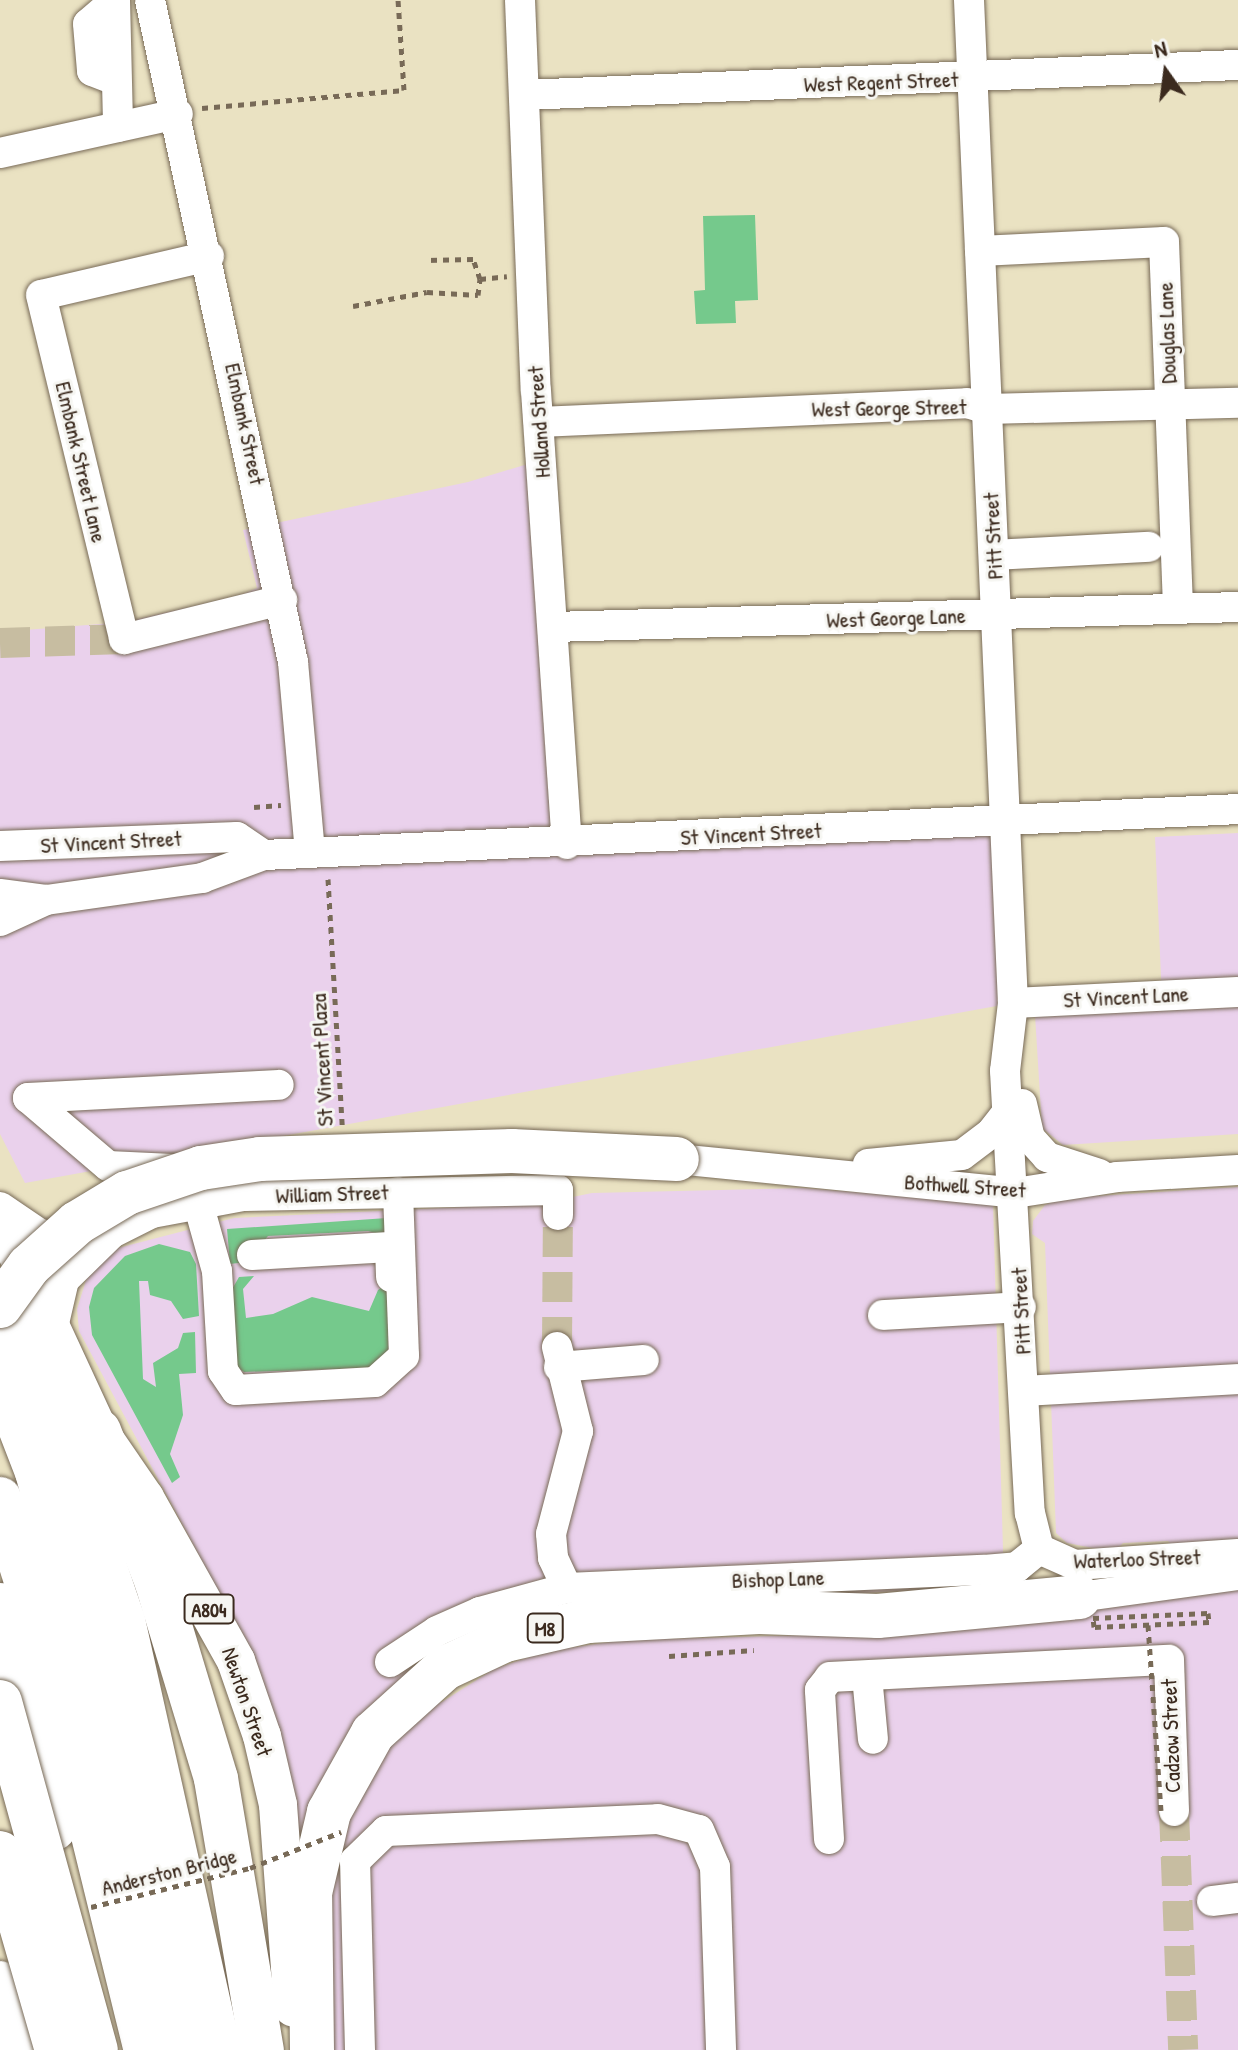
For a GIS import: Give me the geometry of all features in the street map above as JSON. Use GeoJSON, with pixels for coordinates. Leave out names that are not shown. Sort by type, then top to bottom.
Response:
{"type":"FeatureCollection","features":[{"type":"Feature","properties":{"kind":"highway"},"geometry":{"type":"LineString","coordinates":[[0,1306],[29,1266],[77,1223],[127,1193],[201,1168],[260,1159],[512,1151],[677,1159]]}},
{"type":"Feature","properties":{"kind":"highway"},"geometry":{"type":"LineString","coordinates":[[0,1312],[66,1453],[123,1620],[219,2050]]}},
{"type":"Feature","properties":{"kind":"highway"},"geometry":{"type":"LineString","coordinates":[[0,1376],[37,1472],[84,1636],[124,1870],[146,2050]]}},
{"type":"Feature","properties":{"kind":"highway"},"geometry":{"type":"LineString","coordinates":[[99,1431],[157,1583],[216,1779],[262,2050]]}},
{"type":"Feature","properties":{"kind":"highway"},"geometry":{"type":"LineString","coordinates":[[0,1499],[46,1644],[185,2050]]}},
{"type":"Feature","properties":{"kind":"highway","name":"M8"},"geometry":{"type":"LineString","coordinates":[[312,2050],[310,1893],[329,1812],[373,1733],[445,1668],[505,1640],[588,1621],[759,1612],[878,1616],[1079,1597]]}},
{"type":"Feature","properties":{"kind":"highway"},"geometry":{"type":"LineString","coordinates":[[0,1605],[26,1697],[66,1886],[56,2050]]}},
{"type":"Feature","properties":{"kind":"highway"},"geometry":{"type":"LineString","coordinates":[[0,1702],[96,2050]]}},
{"type":"Feature","properties":{"kind":"highway"},"geometry":{"type":"LineString","coordinates":[[0,1715],[83,2050]]}},
{"type":"Feature","properties":{"kind":"highway"},"geometry":{"type":"LineString","coordinates":[[0,1853],[56,2050]]}},
{"type":"Feature","properties":{"kind":"main road","name":"Newton Street"},"geometry":{"type":"LineString","coordinates":[[0,1217],[99,1431],[145,1498],[219,1627],[262,1736],[278,1805],[297,2050]]}},
{"type":"Feature","properties":{"kind":"main road"},"geometry":{"type":"LineString","coordinates":[[0,1980],[19,2050]]}},
{"type":"Feature","properties":{"kind":"street","name":"Elmbank Street"},"geometry":{"type":"LineString","coordinates":[[150,0],[178,114],[282,600],[318,852]]}},
{"type":"Feature","properties":{"kind":"street","name":"Holland Street"},"geometry":{"type":"LineString","coordinates":[[520,0],[539,422],[567,844]]}},
{"type":"Feature","properties":{"kind":"street","name":"Pitt Street"},"geometry":{"type":"LineString","coordinates":[[969,0],[1013,1003],[1005,1071],[1015,1193],[1031,1530],[1039,1549]]}},
{"type":"Feature","properties":{"kind":"street"},"geometry":{"type":"LineString","coordinates":[[113,2],[118,127]]}},
{"type":"Feature","properties":{"kind":"street","name":"West Regent Street"},"geometry":{"type":"LineString","coordinates":[[524,95],[1238,65]]}},
{"type":"Feature","properties":{"kind":"street"},"geometry":{"type":"LineString","coordinates":[[0,153],[178,114]]}},
{"type":"Feature","properties":{"kind":"street","name":"Douglas Lane"},"geometry":{"type":"LineString","coordinates":[[980,251],[1164,242],[1178,609]]}},
{"type":"Feature","properties":{"kind":"street","name":"Elmbank Street Lane"},"geometry":{"type":"LineString","coordinates":[[209,256],[41,295],[124,639],[282,600]]}},
{"type":"Feature","properties":{"kind":"street","name":"West George Street"},"geometry":{"type":"LineString","coordinates":[[539,422],[967,403],[987,409],[1238,403]]}},
{"type":"Feature","properties":{"kind":"street"},"geometry":{"type":"LineString","coordinates":[[994,555],[1149,547]]}},
{"type":"Feature","properties":{"kind":"street","name":"West George Lane"},"geometry":{"type":"LineString","coordinates":[[553,627],[1238,607]]}},
{"type":"Feature","properties":{"kind":"street","name":"St Vincent Street"},"geometry":{"type":"LineString","coordinates":[[0,894],[46,900],[202,878],[264,855],[567,844],[1238,809]]}},
{"type":"Feature","properties":{"kind":"street","name":"St Vincent Street"},"geometry":{"type":"LineString","coordinates":[[0,846],[237,837],[264,855]]}},
{"type":"Feature","properties":{"kind":"street","name":"St Vincent Street"},"geometry":{"type":"LineString","coordinates":[[0,921],[46,900]]}},
{"type":"Feature","properties":{"kind":"street","name":"St Vincent Lane"},"geometry":{"type":"LineString","coordinates":[[1013,1003],[1238,992]]}},
{"type":"Feature","properties":{"kind":"street"},"geometry":{"type":"LineString","coordinates":[[1005,1071],[1020,1091],[1030,1138],[1047,1157],[1078,1171],[1117,1177]]}},
{"type":"Feature","properties":{"kind":"street"},"geometry":{"type":"LineString","coordinates":[[272,1196],[272,1166],[217,1172],[108,1166],[28,1098],[279,1085]]}},
{"type":"Feature","properties":{"kind":"street","name":"Bothwell Street"},"geometry":{"type":"LineString","coordinates":[[787,1170],[962,1155],[983,1141],[1008,1111]]}},
{"type":"Feature","properties":{"kind":"street","name":"Bothwell Street"},"geometry":{"type":"LineString","coordinates":[[677,1159],[1015,1193],[1117,1177],[1238,1170]]}},
{"type":"Feature","properties":{"kind":"street"},"geometry":{"type":"LineString","coordinates":[[198,1203],[217,1271],[223,1371],[236,1390],[375,1382],[404,1356],[398,1192]]}},
{"type":"Feature","properties":{"kind":"street","name":"William Street"},"geometry":{"type":"LineString","coordinates":[[0,1207],[40,1234],[79,1241],[112,1233],[152,1213],[198,1203],[272,1196],[398,1192],[558,1202]]}},
{"type":"Feature","properties":{"kind":"street","name":"William Street"},"geometry":{"type":"LineString","coordinates":[[52,1332],[64,1280],[112,1233]]}},
{"type":"Feature","properties":{"kind":"street"},"geometry":{"type":"LineString","coordinates":[[252,1255],[390,1247],[396,1363]]}},
{"type":"Feature","properties":{"kind":"street"},"geometry":{"type":"LineString","coordinates":[[217,1271],[360,1264]]}},
{"type":"Feature","properties":{"kind":"street"},"geometry":{"type":"LineString","coordinates":[[883,1315],[1021,1307]]}},
{"type":"Feature","properties":{"kind":"street"},"geometry":{"type":"LineString","coordinates":[[567,1588],[553,1558],[551,1534],[578,1431],[558,1357],[644,1360]]}},
{"type":"Feature","properties":{"kind":"street"},"geometry":{"type":"LineString","coordinates":[[1025,1391],[1238,1379]]}},
{"type":"Feature","properties":{"kind":"street","name":"Bishop Lane"},"geometry":{"type":"LineString","coordinates":[[390,1662],[437,1631],[512,1603],[567,1588],[984,1570],[1017,1567],[1039,1549]]}},
{"type":"Feature","properties":{"kind":"street","name":"Waterloo Street"},"geometry":{"type":"LineString","coordinates":[[1039,1549],[1075,1565],[1238,1554]]}},
{"type":"Feature","properties":{"kind":"street","name":"Waterloo Street"},"geometry":{"type":"LineString","coordinates":[[1079,1597],[1238,1575]]}},
{"type":"Feature","properties":{"kind":"street","name":"Cadzow Street"},"geometry":{"type":"LineString","coordinates":[[867,1676],[1169,1660],[1168,1811]]}},
{"type":"Feature","properties":{"kind":"street"},"geometry":{"type":"LineString","coordinates":[[829,1839],[820,1690],[830,1677],[867,1676],[873,1739]]}},
{"type":"Feature","properties":{"kind":"street"},"geometry":{"type":"LineString","coordinates":[[360,2050],[355,1861],[386,1831],[658,1819],[699,1830],[715,1867],[721,2050]]}},
{"type":"Feature","properties":{"kind":"path"},"geometry":{"type":"LineString","coordinates":[[208,106],[404,90],[398,0]]}},
{"type":"Feature","properties":{"kind":"path"},"geometry":{"type":"LineString","coordinates":[[353,306],[427,292],[478,295],[480,279],[473,259],[426,260]]}},
{"type":"Feature","properties":{"kind":"path"},"geometry":{"type":"LineString","coordinates":[[254,807],[268,806]]}},
{"type":"Feature","properties":{"kind":"path","name":"St Vincent Plaza"},"geometry":{"type":"LineString","coordinates":[[318,852],[332,924],[342,1130]]}},
{"type":"Feature","properties":{"kind":"path"},"geometry":{"type":"LineString","coordinates":[[1120,1626],[1209,1622],[1208,1613],[1129,1617]]}},
{"type":"Feature","properties":{"kind":"path"},"geometry":{"type":"LineString","coordinates":[[1148,1625],[1168,1811]]}},
{"type":"Feature","properties":{"kind":"path","name":"Anderston Bridge"},"geometry":{"type":"LineString","coordinates":[[77,1910],[250,1868],[341,1832]]}},
{"type":"Feature","properties":{"kind":"shaded area"},"geometry":{"type":"Polygon","coordinates":[[[541,460],[567,844],[1003,820],[1013,1003],[25,1183],[0,1134],[0,632],[125,622],[241,595],[257,588],[243,530],[468,482],[541,460]]]}},
{"type":"Feature","properties":{"kind":"shaded area"},"geometry":{"type":"Polygon","coordinates":[[[1238,833],[1238,1134],[1063,1145],[1042,1128],[1035,1015],[1162,1001],[1155,837],[1238,833]]]}},
{"type":"Feature","properties":{"kind":"shaded area"},"geometry":{"type":"Polygon","coordinates":[[[1238,1187],[1238,1547],[1178,1550],[1168,1541],[1123,1543],[1114,1552],[1067,1543],[1056,1533],[1045,1243],[1032,1234],[1033,1221],[1045,1205],[1063,1198],[1238,1187]]]}},
{"type":"Feature","properties":{"kind":"shaded area"},"geometry":{"type":"Polygon","coordinates":[[[803,1188],[993,1203],[1004,1585],[612,1607],[438,1658],[301,1885],[211,1578],[79,1331],[77,1309],[88,1274],[118,1248],[234,1218],[544,1203],[592,1193],[803,1188]]]}},
{"type":"Feature","properties":{"kind":"shaded area"},"geometry":{"type":"Polygon","coordinates":[[[1238,1588],[1238,2050],[325,2050],[321,1941],[349,1796],[413,1707],[442,1702],[494,1669],[547,1651],[624,1640],[807,1635],[1238,1588]]]}},
{"type":"Feature","properties":{"kind":"green space"},"geometry":{"type":"Polygon","coordinates":[[[755,215],[758,300],[735,301],[736,323],[696,324],[694,291],[705,290],[703,216],[755,215]]]}},
{"type":"Feature","properties":{"kind":"green space"},"geometry":{"type":"Polygon","coordinates":[[[387,1218],[398,1220],[383,1235],[368,1231],[268,1236],[246,1262],[230,1264],[227,1229],[387,1218]]]}},
{"type":"Feature","properties":{"kind":"green space"},"geometry":{"type":"Polygon","coordinates":[[[159,1244],[190,1252],[196,1264],[199,1316],[183,1319],[171,1301],[150,1295],[148,1281],[139,1281],[143,1379],[156,1387],[153,1363],[178,1348],[183,1333],[195,1332],[196,1373],[179,1374],[183,1415],[170,1454],[180,1477],[172,1483],[92,1335],[89,1307],[94,1288],[125,1256],[159,1244]]]}},
{"type":"Feature","properties":{"kind":"green space"},"geometry":{"type":"Polygon","coordinates":[[[254,1276],[243,1289],[246,1318],[273,1314],[312,1297],[369,1311],[378,1290],[387,1284],[389,1357],[370,1368],[244,1372],[237,1367],[231,1291],[239,1277],[254,1276]]]}},
{"type":"Feature","properties":{"kind":"tunnel"},"geometry":{"type":"LineString","coordinates":[[0,643],[124,639]]}},
{"type":"Feature","properties":{"kind":"tunnel"},"geometry":{"type":"LineString","coordinates":[[557,1347],[558,1215]]}},
{"type":"Feature","properties":{"kind":"tunnel"},"geometry":{"type":"LineString","coordinates":[[1174,1811],[1183,2050]]}}]}
